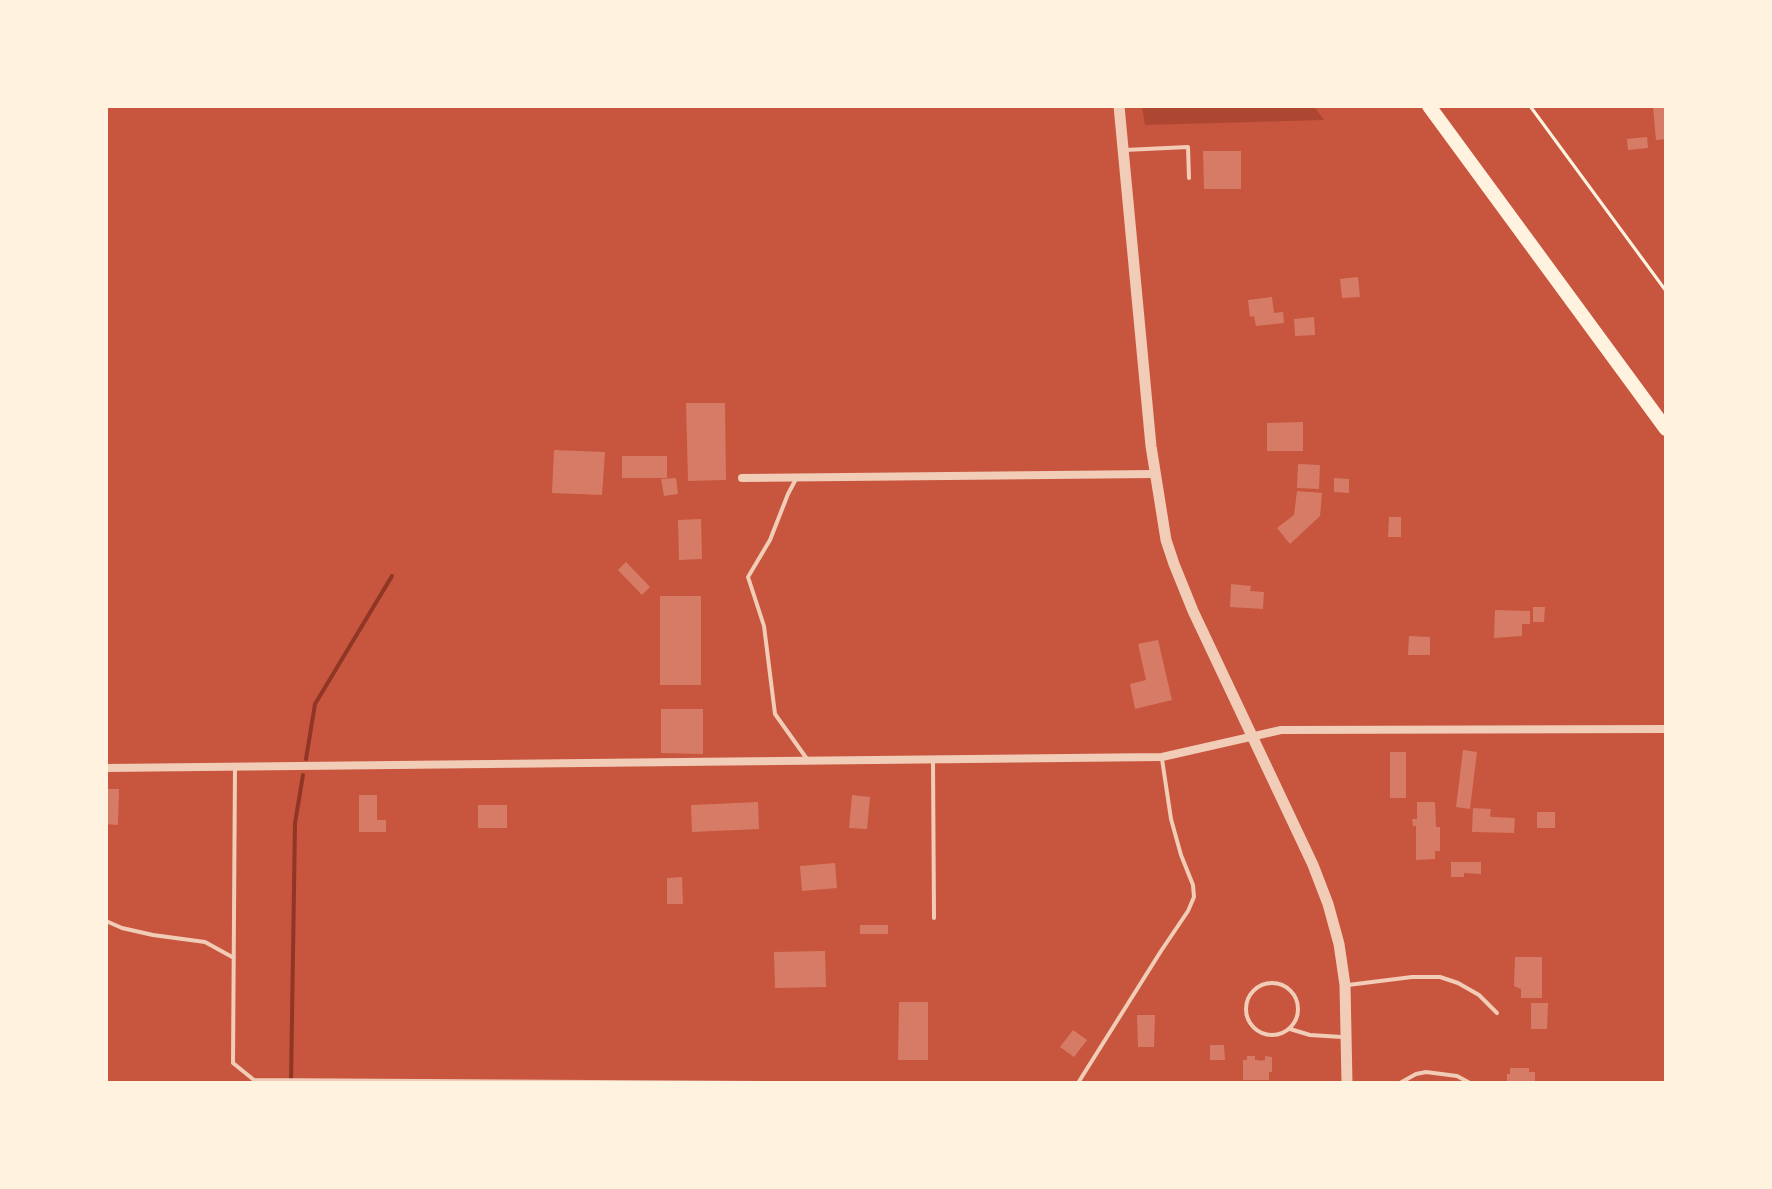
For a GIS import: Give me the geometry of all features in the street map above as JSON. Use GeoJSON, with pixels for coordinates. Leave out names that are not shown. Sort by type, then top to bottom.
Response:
{"type":"FeatureCollection","features":[{"type":"Feature","properties":{"kind":"main road"},"geometry":{"type":"LineString","coordinates":[[1429,106],[1666,429]]}},
{"type":"Feature","properties":{"kind":"street"},"geometry":{"type":"LineString","coordinates":[[1119,106],[1154,474],[1161,517],[1174,564],[1193,611],[1321,884],[1335,924],[1345,985],[1347,1083]]}},
{"type":"Feature","properties":{"kind":"street"},"geometry":{"type":"LineString","coordinates":[[742,478],[1154,474]]}},
{"type":"Feature","properties":{"kind":"street"},"geometry":{"type":"LineString","coordinates":[[106,768],[1162,757],[1281,730],[1666,729]]}},
{"type":"Feature","properties":{"kind":"lane"},"geometry":{"type":"LineString","coordinates":[[1123,150],[1188,147],[1189,178]]}},
{"type":"Feature","properties":{"kind":"lane"},"geometry":{"type":"LineString","coordinates":[[797,477],[770,540],[748,577],[764,626],[775,714],[809,761]]}},
{"type":"Feature","properties":{"kind":"lane"},"geometry":{"type":"LineString","coordinates":[[1078,1083],[1194,897],[1193,885],[1171,819],[1162,757]]}},
{"type":"Feature","properties":{"kind":"lane"},"geometry":{"type":"LineString","coordinates":[[933,759],[934,918]]}},
{"type":"Feature","properties":{"kind":"lane"},"geometry":{"type":"LineString","coordinates":[[235,767],[233,1063],[254,1080],[764,1083]]}},
{"type":"Feature","properties":{"kind":"lane"},"geometry":{"type":"LineString","coordinates":[[106,921],[153,935],[205,942],[234,958]]}},
{"type":"Feature","properties":{"kind":"lane"},"geometry":{"type":"LineString","coordinates":[[1345,985],[1440,977],[1479,995],[1497,1013]]}},
{"type":"Feature","properties":{"kind":"lane"},"geometry":{"type":"LineString","coordinates":[[1290,1029],[1299,1012],[1295,995],[1282,984],[1265,984],[1257,988],[1251,994],[1246,1011],[1253,1027],[1259,1032],[1276,1036],[1290,1029],[1310,1035],[1347,1037]]}},
{"type":"Feature","properties":{"kind":"lane"},"geometry":{"type":"LineString","coordinates":[[1400,1083],[1426,1072],[1457,1076],[1470,1083]]}},
{"type":"Feature","properties":{"kind":"path"},"geometry":{"type":"LineString","coordinates":[[1530,106],[1666,291]]}},
{"type":"Feature","properties":{"kind":"shaded area"},"geometry":{"type":"Polygon","coordinates":[[[1142,106],[1314,106],[1324,120],[1145,125],[1142,106]]]}},
{"type":"Feature","properties":{"kind":"building"},"geometry":{"type":"Polygon","coordinates":[[[1653,106],[1666,106],[1666,139],[1656,140],[1653,106]]]}},
{"type":"Feature","properties":{"kind":"building"},"geometry":{"type":"Polygon","coordinates":[[[1647,137],[1648,148],[1628,150],[1627,139],[1647,137]]]}},
{"type":"Feature","properties":{"kind":"building"},"geometry":{"type":"Polygon","coordinates":[[[1203,151],[1241,151],[1241,189],[1204,189],[1203,151]]]}},
{"type":"Feature","properties":{"kind":"building"},"geometry":{"type":"Polygon","coordinates":[[[1358,277],[1360,297],[1342,298],[1340,279],[1358,277]]]}},
{"type":"Feature","properties":{"kind":"building"},"geometry":{"type":"Polygon","coordinates":[[[1272,297],[1274,313],[1283,312],[1284,323],[1256,326],[1254,316],[1250,317],[1248,300],[1272,297]]]}},
{"type":"Feature","properties":{"kind":"building"},"geometry":{"type":"Polygon","coordinates":[[[1314,317],[1315,335],[1295,336],[1294,319],[1314,317]]]}},
{"type":"Feature","properties":{"kind":"building"},"geometry":{"type":"Polygon","coordinates":[[[686,403],[725,403],[726,480],[688,481],[686,403]]]}},
{"type":"Feature","properties":{"kind":"building"},"geometry":{"type":"Polygon","coordinates":[[[1303,422],[1303,451],[1267,451],[1267,423],[1303,422]]]}},
{"type":"Feature","properties":{"kind":"building"},"geometry":{"type":"Polygon","coordinates":[[[554,450],[605,452],[602,495],[552,493],[554,450]]]}},
{"type":"Feature","properties":{"kind":"building"},"geometry":{"type":"Polygon","coordinates":[[[622,456],[667,456],[667,478],[622,478],[622,456]]]}},
{"type":"Feature","properties":{"kind":"building"},"geometry":{"type":"Polygon","coordinates":[[[1298,464],[1320,465],[1319,489],[1297,488],[1298,464]]]}},
{"type":"Feature","properties":{"kind":"building"},"geometry":{"type":"Polygon","coordinates":[[[676,478],[678,494],[664,496],[661,479],[676,478]]]}},
{"type":"Feature","properties":{"kind":"building"},"geometry":{"type":"Polygon","coordinates":[[[1334,478],[1349,479],[1349,493],[1334,492],[1334,478]]]}},
{"type":"Feature","properties":{"kind":"building"},"geometry":{"type":"Polygon","coordinates":[[[1297,491],[1322,493],[1320,516],[1290,544],[1277,528],[1294,515],[1297,491]]]}},
{"type":"Feature","properties":{"kind":"building"},"geometry":{"type":"Polygon","coordinates":[[[1389,517],[1401,517],[1401,537],[1388,537],[1389,517]]]}},
{"type":"Feature","properties":{"kind":"building"},"geometry":{"type":"Polygon","coordinates":[[[701,519],[702,559],[679,560],[678,520],[701,519]]]}},
{"type":"Feature","properties":{"kind":"building"},"geometry":{"type":"Polygon","coordinates":[[[626,562],[650,587],[642,595],[618,570],[626,562]]]}},
{"type":"Feature","properties":{"kind":"building"},"geometry":{"type":"Polygon","coordinates":[[[1231,584],[1251,586],[1250,591],[1264,592],[1263,609],[1230,607],[1231,584]]]}},
{"type":"Feature","properties":{"kind":"building"},"geometry":{"type":"Polygon","coordinates":[[[660,596],[701,596],[701,685],[660,685],[660,596]]]}},
{"type":"Feature","properties":{"kind":"building"},"geometry":{"type":"Polygon","coordinates":[[[1533,607],[1545,607],[1544,622],[1533,622],[1533,607]]]}},
{"type":"Feature","properties":{"kind":"building"},"geometry":{"type":"Polygon","coordinates":[[[1495,610],[1530,611],[1530,624],[1522,624],[1522,636],[1494,638],[1495,610]]]}},
{"type":"Feature","properties":{"kind":"building"},"geometry":{"type":"Polygon","coordinates":[[[1409,636],[1430,637],[1430,655],[1408,655],[1409,636]]]}},
{"type":"Feature","properties":{"kind":"building"},"geometry":{"type":"Polygon","coordinates":[[[1158,640],[1172,700],[1135,709],[1130,684],[1146,680],[1138,644],[1158,640]]]}},
{"type":"Feature","properties":{"kind":"building"},"geometry":{"type":"Polygon","coordinates":[[[661,709],[703,709],[703,754],[661,753],[661,709]]]}},
{"type":"Feature","properties":{"kind":"building"},"geometry":{"type":"Polygon","coordinates":[[[1463,750],[1477,752],[1470,809],[1456,807],[1463,750]]]}},
{"type":"Feature","properties":{"kind":"building"},"geometry":{"type":"Polygon","coordinates":[[[1390,752],[1406,752],[1406,798],[1390,798],[1390,752]]]}},
{"type":"Feature","properties":{"kind":"building"},"geometry":{"type":"Polygon","coordinates":[[[106,789],[119,789],[118,825],[106,824],[106,789]]]}},
{"type":"Feature","properties":{"kind":"building"},"geometry":{"type":"Polygon","coordinates":[[[359,795],[377,795],[377,820],[386,820],[386,832],[359,832],[359,795]]]}},
{"type":"Feature","properties":{"kind":"building"},"geometry":{"type":"Polygon","coordinates":[[[852,795],[870,797],[867,829],[849,828],[852,795]]]}},
{"type":"Feature","properties":{"kind":"building"},"geometry":{"type":"Polygon","coordinates":[[[758,802],[759,829],[692,832],[691,805],[758,802]]]}},
{"type":"Feature","properties":{"kind":"building"},"geometry":{"type":"Polygon","coordinates":[[[1417,802],[1435,802],[1436,827],[1440,827],[1440,851],[1435,851],[1435,859],[1416,860],[1416,826],[1413,826],[1412,819],[1417,819],[1417,802]]]}},
{"type":"Feature","properties":{"kind":"building"},"geometry":{"type":"Polygon","coordinates":[[[478,805],[507,805],[507,828],[478,828],[478,805]]]}},
{"type":"Feature","properties":{"kind":"building"},"geometry":{"type":"Polygon","coordinates":[[[1473,808],[1491,809],[1492,817],[1515,818],[1514,833],[1472,832],[1473,808]]]}},
{"type":"Feature","properties":{"kind":"building"},"geometry":{"type":"Polygon","coordinates":[[[1537,812],[1555,812],[1555,828],[1537,828],[1537,812]]]}},
{"type":"Feature","properties":{"kind":"building"},"geometry":{"type":"Polygon","coordinates":[[[1451,862],[1481,862],[1481,874],[1464,873],[1464,877],[1451,877],[1451,862]]]}},
{"type":"Feature","properties":{"kind":"building"},"geometry":{"type":"Polygon","coordinates":[[[835,863],[837,888],[802,891],[800,866],[835,863]]]}},
{"type":"Feature","properties":{"kind":"building"},"geometry":{"type":"Polygon","coordinates":[[[682,877],[683,904],[667,904],[667,878],[682,877]]]}},
{"type":"Feature","properties":{"kind":"building"},"geometry":{"type":"Polygon","coordinates":[[[860,925],[888,925],[888,934],[860,934],[860,925]]]}},
{"type":"Feature","properties":{"kind":"building"},"geometry":{"type":"Polygon","coordinates":[[[825,951],[826,987],[775,988],[774,952],[825,951]]]}},
{"type":"Feature","properties":{"kind":"building"},"geometry":{"type":"Polygon","coordinates":[[[1515,957],[1542,957],[1542,998],[1521,998],[1521,989],[1514,986],[1515,957]]]}},
{"type":"Feature","properties":{"kind":"building"},"geometry":{"type":"Polygon","coordinates":[[[899,1002],[928,1002],[928,1060],[898,1060],[899,1002]]]}},
{"type":"Feature","properties":{"kind":"building"},"geometry":{"type":"Polygon","coordinates":[[[1531,1003],[1548,1003],[1547,1029],[1531,1029],[1531,1003]]]}},
{"type":"Feature","properties":{"kind":"building"},"geometry":{"type":"Polygon","coordinates":[[[1137,1015],[1155,1015],[1154,1047],[1138,1047],[1137,1015]]]}},
{"type":"Feature","properties":{"kind":"building"},"geometry":{"type":"Polygon","coordinates":[[[1073,1030],[1087,1040],[1074,1057],[1060,1047],[1073,1030]]]}},
{"type":"Feature","properties":{"kind":"building"},"geometry":{"type":"Polygon","coordinates":[[[1210,1045],[1224,1045],[1225,1060],[1210,1060],[1210,1045]]]}},
{"type":"Feature","properties":{"kind":"building"},"geometry":{"type":"Polygon","coordinates":[[[1247,1056],[1255,1056],[1255,1060],[1259,1061],[1265,1060],[1265,1056],[1272,1057],[1269,1080],[1243,1080],[1243,1060],[1247,1060],[1247,1056]]]}},
{"type":"Feature","properties":{"kind":"building"},"geometry":{"type":"Polygon","coordinates":[[[1510,1068],[1529,1068],[1529,1072],[1535,1072],[1535,1083],[1507,1083],[1510,1068]]]}},
{"type":"Feature","properties":{"kind":"waterway"},"geometry":{"type":"LineString","coordinates":[[306,759],[315,704],[392,576]]}},
{"type":"Feature","properties":{"kind":"waterway"},"geometry":{"type":"LineString","coordinates":[[291,1083],[295,823],[303,775]]}}]}
